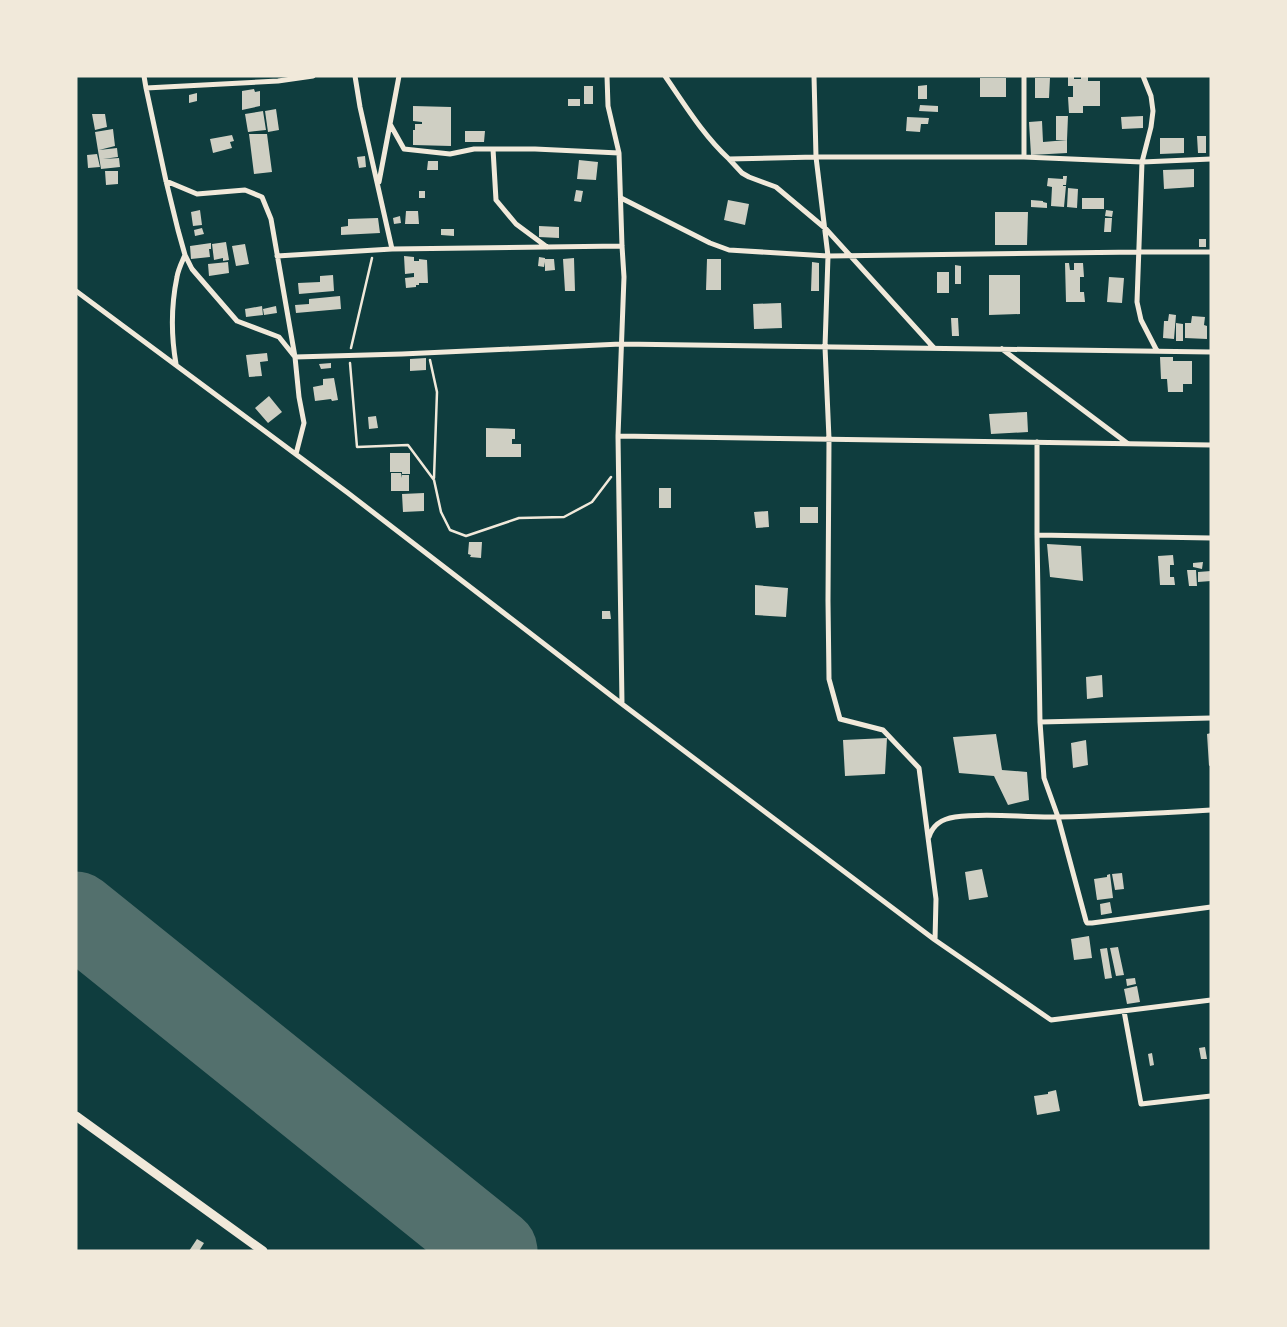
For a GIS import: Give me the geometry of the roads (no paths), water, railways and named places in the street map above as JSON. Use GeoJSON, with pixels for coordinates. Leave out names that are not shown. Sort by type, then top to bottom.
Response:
{"type":"FeatureCollection","features":[{"type":"Feature","properties":{"kind":"highway"},"geometry":{"type":"LineString","coordinates":[[76,1116],[263,1251]]}},
{"type":"Feature","properties":{"kind":"street"},"geometry":{"type":"LineString","coordinates":[[144,76],[166,181],[185,255],[192,270],[237,321],[279,337],[295,357]]}},
{"type":"Feature","properties":{"kind":"street"},"geometry":{"type":"LineString","coordinates":[[146,88],[313,76]]}},
{"type":"Feature","properties":{"kind":"street"},"geometry":{"type":"LineString","coordinates":[[356,76],[360,107],[392,249]]}},
{"type":"Feature","properties":{"kind":"street"},"geometry":{"type":"LineString","coordinates":[[378,185],[399,76]]}},
{"type":"Feature","properties":{"kind":"street"},"geometry":{"type":"LineString","coordinates":[[607,76],[608,106],[619,153],[624,277],[618,436],[622,704]]}},
{"type":"Feature","properties":{"kind":"street"},"geometry":{"type":"LineString","coordinates":[[665,76],[711,142],[742,172],[749,177],[776,187],[826,229],[934,348]]}},
{"type":"Feature","properties":{"kind":"street"},"geometry":{"type":"LineString","coordinates":[[814,76],[816,157],[828,256],[825,347],[829,439],[829,679],[840,719],[883,730],[919,768],[936,899]]}},
{"type":"Feature","properties":{"kind":"street"},"geometry":{"type":"LineString","coordinates":[[1024,76],[1024,157]]}},
{"type":"Feature","properties":{"kind":"street"},"geometry":{"type":"LineString","coordinates":[[1144,76],[1151,96],[1153,111],[1142,162],[1137,302],[1141,320],[1156,351]]}},
{"type":"Feature","properties":{"kind":"street"},"geometry":{"type":"LineString","coordinates":[[390,124],[404,149],[450,154],[474,149],[619,153]]}},
{"type":"Feature","properties":{"kind":"street"},"geometry":{"type":"LineString","coordinates":[[493,149],[496,200],[516,224],[547,247]]}},
{"type":"Feature","properties":{"kind":"street"},"geometry":{"type":"LineString","coordinates":[[729,159],[1024,157],[1142,162],[1211,159]]}},
{"type":"Feature","properties":{"kind":"street"},"geometry":{"type":"LineString","coordinates":[[166,181],[197,194],[245,190],[262,197],[271,219],[295,357],[304,423],[296,454]]}},
{"type":"Feature","properties":{"kind":"street"},"geometry":{"type":"LineString","coordinates":[[621,198],[710,243],[729,250],[828,256],[1211,252]]}},
{"type":"Feature","properties":{"kind":"street"},"geometry":{"type":"LineString","coordinates":[[277,256],[392,249],[622,246]]}},
{"type":"Feature","properties":{"kind":"street"},"geometry":{"type":"LineString","coordinates":[[176,364],[171,324],[177,276],[185,255]]}},
{"type":"Feature","properties":{"kind":"street"},"geometry":{"type":"LineString","coordinates":[[76,291],[296,454],[622,704],[935,940],[1051,1020],[1211,1000]]}},
{"type":"Feature","properties":{"kind":"street"},"geometry":{"type":"LineString","coordinates":[[295,357],[621,344],[1211,352]]}},
{"type":"Feature","properties":{"kind":"street"},"geometry":{"type":"LineString","coordinates":[[1002,349],[1127,444]]}},
{"type":"Feature","properties":{"kind":"street"},"geometry":{"type":"LineString","coordinates":[[618,436],[1211,445]]}},
{"type":"Feature","properties":{"kind":"street"},"geometry":{"type":"LineString","coordinates":[[1037,442],[1040,722],[1044,778],[1058,817],[1087,923],[1211,907]]}},
{"type":"Feature","properties":{"kind":"street"},"geometry":{"type":"LineString","coordinates":[[1037,535],[1211,538]]}},
{"type":"Feature","properties":{"kind":"street"},"geometry":{"type":"LineString","coordinates":[[1040,722],[1211,718]]}},
{"type":"Feature","properties":{"kind":"street"},"geometry":{"type":"LineString","coordinates":[[935,940],[936,899],[929,838],[932,828],[942,821],[954,817],[1058,817],[1211,810]]}},
{"type":"Feature","properties":{"kind":"street"},"geometry":{"type":"LineString","coordinates":[[1124,1011],[1141,1104],[1210,1097]]}}]}
